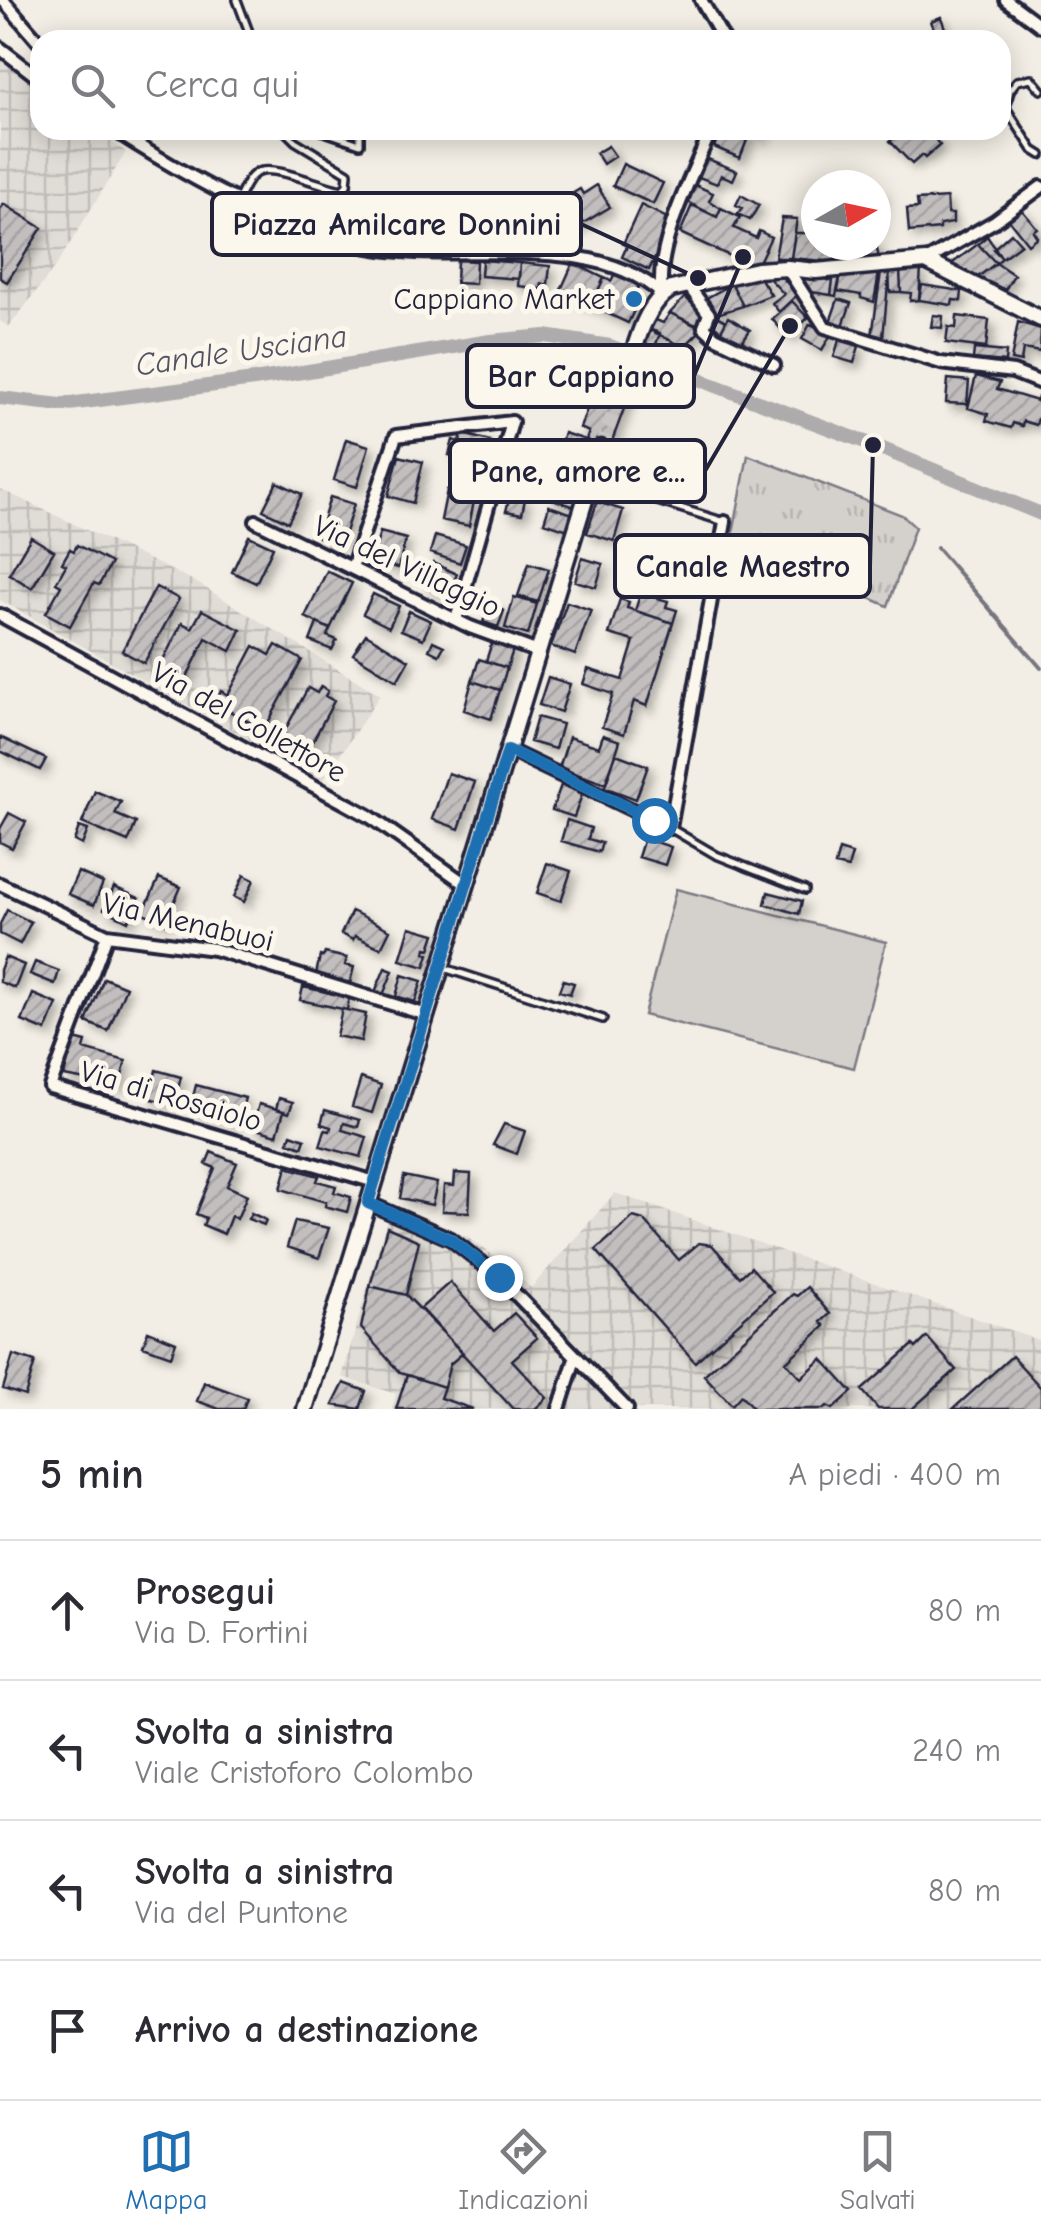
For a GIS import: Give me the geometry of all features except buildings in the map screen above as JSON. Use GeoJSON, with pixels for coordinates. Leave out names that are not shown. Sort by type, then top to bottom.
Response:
{"type":"FeatureCollection","features":[{"type":"Feature","properties":{"kind":"street"},"geometry":{"type":"LineString","coordinates":[[3,0],[30,31]]}},
{"type":"Feature","properties":{"kind":"street"},"geometry":{"type":"LineString","coordinates":[[700,0],[718,30]]}},
{"type":"Feature","properties":{"kind":"street"},"geometry":{"type":"LineString","coordinates":[[1006,0],[1041,26]]}},
{"type":"Feature","properties":{"kind":"street"},"geometry":{"type":"LineString","coordinates":[[0,48],[30,71]]}},
{"type":"Feature","properties":{"kind":"street"},"geometry":{"type":"LineString","coordinates":[[130,140],[238,200],[368,248],[412,252],[468,250],[597,262],[649,282],[662,294]]}},
{"type":"Feature","properties":{"kind":"street"},"geometry":{"type":"LineString","coordinates":[[134,140],[141,147]]}},
{"type":"Feature","properties":{"kind":"street"},"geometry":{"type":"LineString","coordinates":[[626,380],[642,327],[662,294],[660,278],[672,229],[707,140]]}},
{"type":"Feature","properties":{"kind":"street"},"geometry":{"type":"LineString","coordinates":[[662,294],[757,270],[816,271],[926,261],[995,221],[1041,187]]}},
{"type":"Feature","properties":{"kind":"street"},"geometry":{"type":"LineString","coordinates":[[926,261],[1041,319]]}},
{"type":"Feature","properties":{"kind":"street"},"geometry":{"type":"LineString","coordinates":[[787,268],[825,327],[940,363],[1013,372],[1041,383]]}},
{"type":"Feature","properties":{"kind":"street"},"geometry":{"type":"LineString","coordinates":[[688,285],[709,314],[704,326],[715,337],[774,366]]}},
{"type":"Feature","properties":{"kind":"street"},"geometry":{"type":"LineString","coordinates":[[352,568],[396,436],[512,422],[456,620]]}},
{"type":"Feature","properties":{"kind":"street"},"geometry":{"type":"LineString","coordinates":[[305,1409],[601,448]]}},
{"type":"Feature","properties":{"kind":"street","name":"Via del Villaggio"},"geometry":{"type":"LineString","coordinates":[[256,521],[456,620],[538,652]]}},
{"type":"Feature","properties":{"kind":"street"},"geometry":{"type":"LineString","coordinates":[[508,750],[670,828],[725,522]]}},
{"type":"Feature","properties":{"kind":"street","name":"Via del Collettore"},"geometry":{"type":"LineString","coordinates":[[0,615],[369,816],[467,884]]}},
{"type":"Feature","properties":{"kind":"street","name":"Via Menabuoi"},"geometry":{"type":"LineString","coordinates":[[0,884],[107,936],[214,949],[427,1014]]}},
{"type":"Feature","properties":{"kind":"street","name":"Via di Rosaiolo"},"geometry":{"type":"LineString","coordinates":[[107,936],[50,1087],[375,1182]]}},
{"type":"Feature","properties":{"kind":"street"},"geometry":{"type":"LineString","coordinates":[[368,1203],[452,1240],[499,1277],[626,1409]]}},
{"type":"Feature","properties":{"kind":"street"},"geometry":{"type":"LineString","coordinates":[[559,1409],[576,1356]]}},
{"type":"Feature","properties":{"kind":"lane"},"geometry":{"type":"LineString","coordinates":[[237,0],[248,30]]}},
{"type":"Feature","properties":{"kind":"lane"},"geometry":{"type":"LineString","coordinates":[[1011,89],[1017,81],[1031,78],[1041,90]]}},
{"type":"Feature","properties":{"kind":"lane"},"geometry":{"type":"LineString","coordinates":[[1011,116],[1033,150],[1041,155]]}},
{"type":"Feature","properties":{"kind":"lane"},"geometry":{"type":"LineString","coordinates":[[238,200],[258,170],[273,170],[328,188],[342,190],[347,186],[348,174],[293,140]]}},
{"type":"Feature","properties":{"kind":"lane"},"geometry":{"type":"LineString","coordinates":[[590,484],[725,522]]}},
{"type":"Feature","properties":{"kind":"lane"},"geometry":{"type":"LineString","coordinates":[[670,828],[716,855],[805,890]]}},
{"type":"Feature","properties":{"kind":"lane"},"geometry":{"type":"LineString","coordinates":[[441,967],[603,1018]]}},
{"type":"Feature","properties":{"kind":"shaded area"},"geometry":{"type":"Polygon","coordinates":[[[0,60],[30,82],[30,140],[110,140],[126,152],[56,266],[9,327],[0,321],[0,60]]]}},
{"type":"Feature","properties":{"kind":"shaded area"},"geometry":{"type":"Polygon","coordinates":[[[0,489],[194,581],[380,695],[323,781],[0,600],[0,489]]]}},
{"type":"Feature","properties":{"kind":"shaded area"},"geometry":{"type":"Polygon","coordinates":[[[615,1193],[1041,1341],[1041,1409],[392,1409],[396,1394],[342,1377],[391,1205],[468,1237],[531,1288],[615,1193]]]}},
{"type":"Feature","properties":{"kind":"green space"},"geometry":{"type":"Polygon","coordinates":[[[748,455],[902,515],[915,527],[888,606],[732,538],[748,455]]]}},
{"type":"Feature","properties":{"kind":"green space"},"geometry":{"type":"Polygon","coordinates":[[[676,889],[886,942],[854,1068],[644,1015],[676,889]]]}},
{"type":"Feature","properties":{"kind":"waterway","name":"Canale Usciana"},"geometry":{"type":"LineString","coordinates":[[0,398],[61,405],[545,336],[610,346],[873,445],[1041,514]]}},
{"type":"Feature","properties":{"kind":"waterway"},"geometry":{"type":"LineString","coordinates":[[937,548],[1041,668]]}},
{"type":"Feature","properties":{"kind":"tunnel"},"geometry":{"type":"LineString","coordinates":[[601,448],[625,380]]}},
{"type":"Feature","properties":{"kind":"place","name":"Bar Cappiano"},"geometry":{"type":"Point","coordinates":[743,257]}},
{"type":"Feature","properties":{"kind":"place","name":"Piazza Amilcare Donnini"},"geometry":{"type":"Point","coordinates":[698,278]}},
{"type":"Feature","properties":{"kind":"place","name":"Cappiano Market"},"geometry":{"type":"Point","coordinates":[634,299]}},
{"type":"Feature","properties":{"kind":"place","name":"Pane, amore e..."},"geometry":{"type":"Point","coordinates":[790,326]}},
{"type":"Feature","properties":{"kind":"place","name":"Canale Maestro"},"geometry":{"type":"Point","coordinates":[873,445]}},
{"type":"Feature","properties":{"kind":"route"},"geometry":{"type":"LineString","coordinates":[[499,1277],[452,1240],[368,1203],[508,750],[654,820]]}}]}
